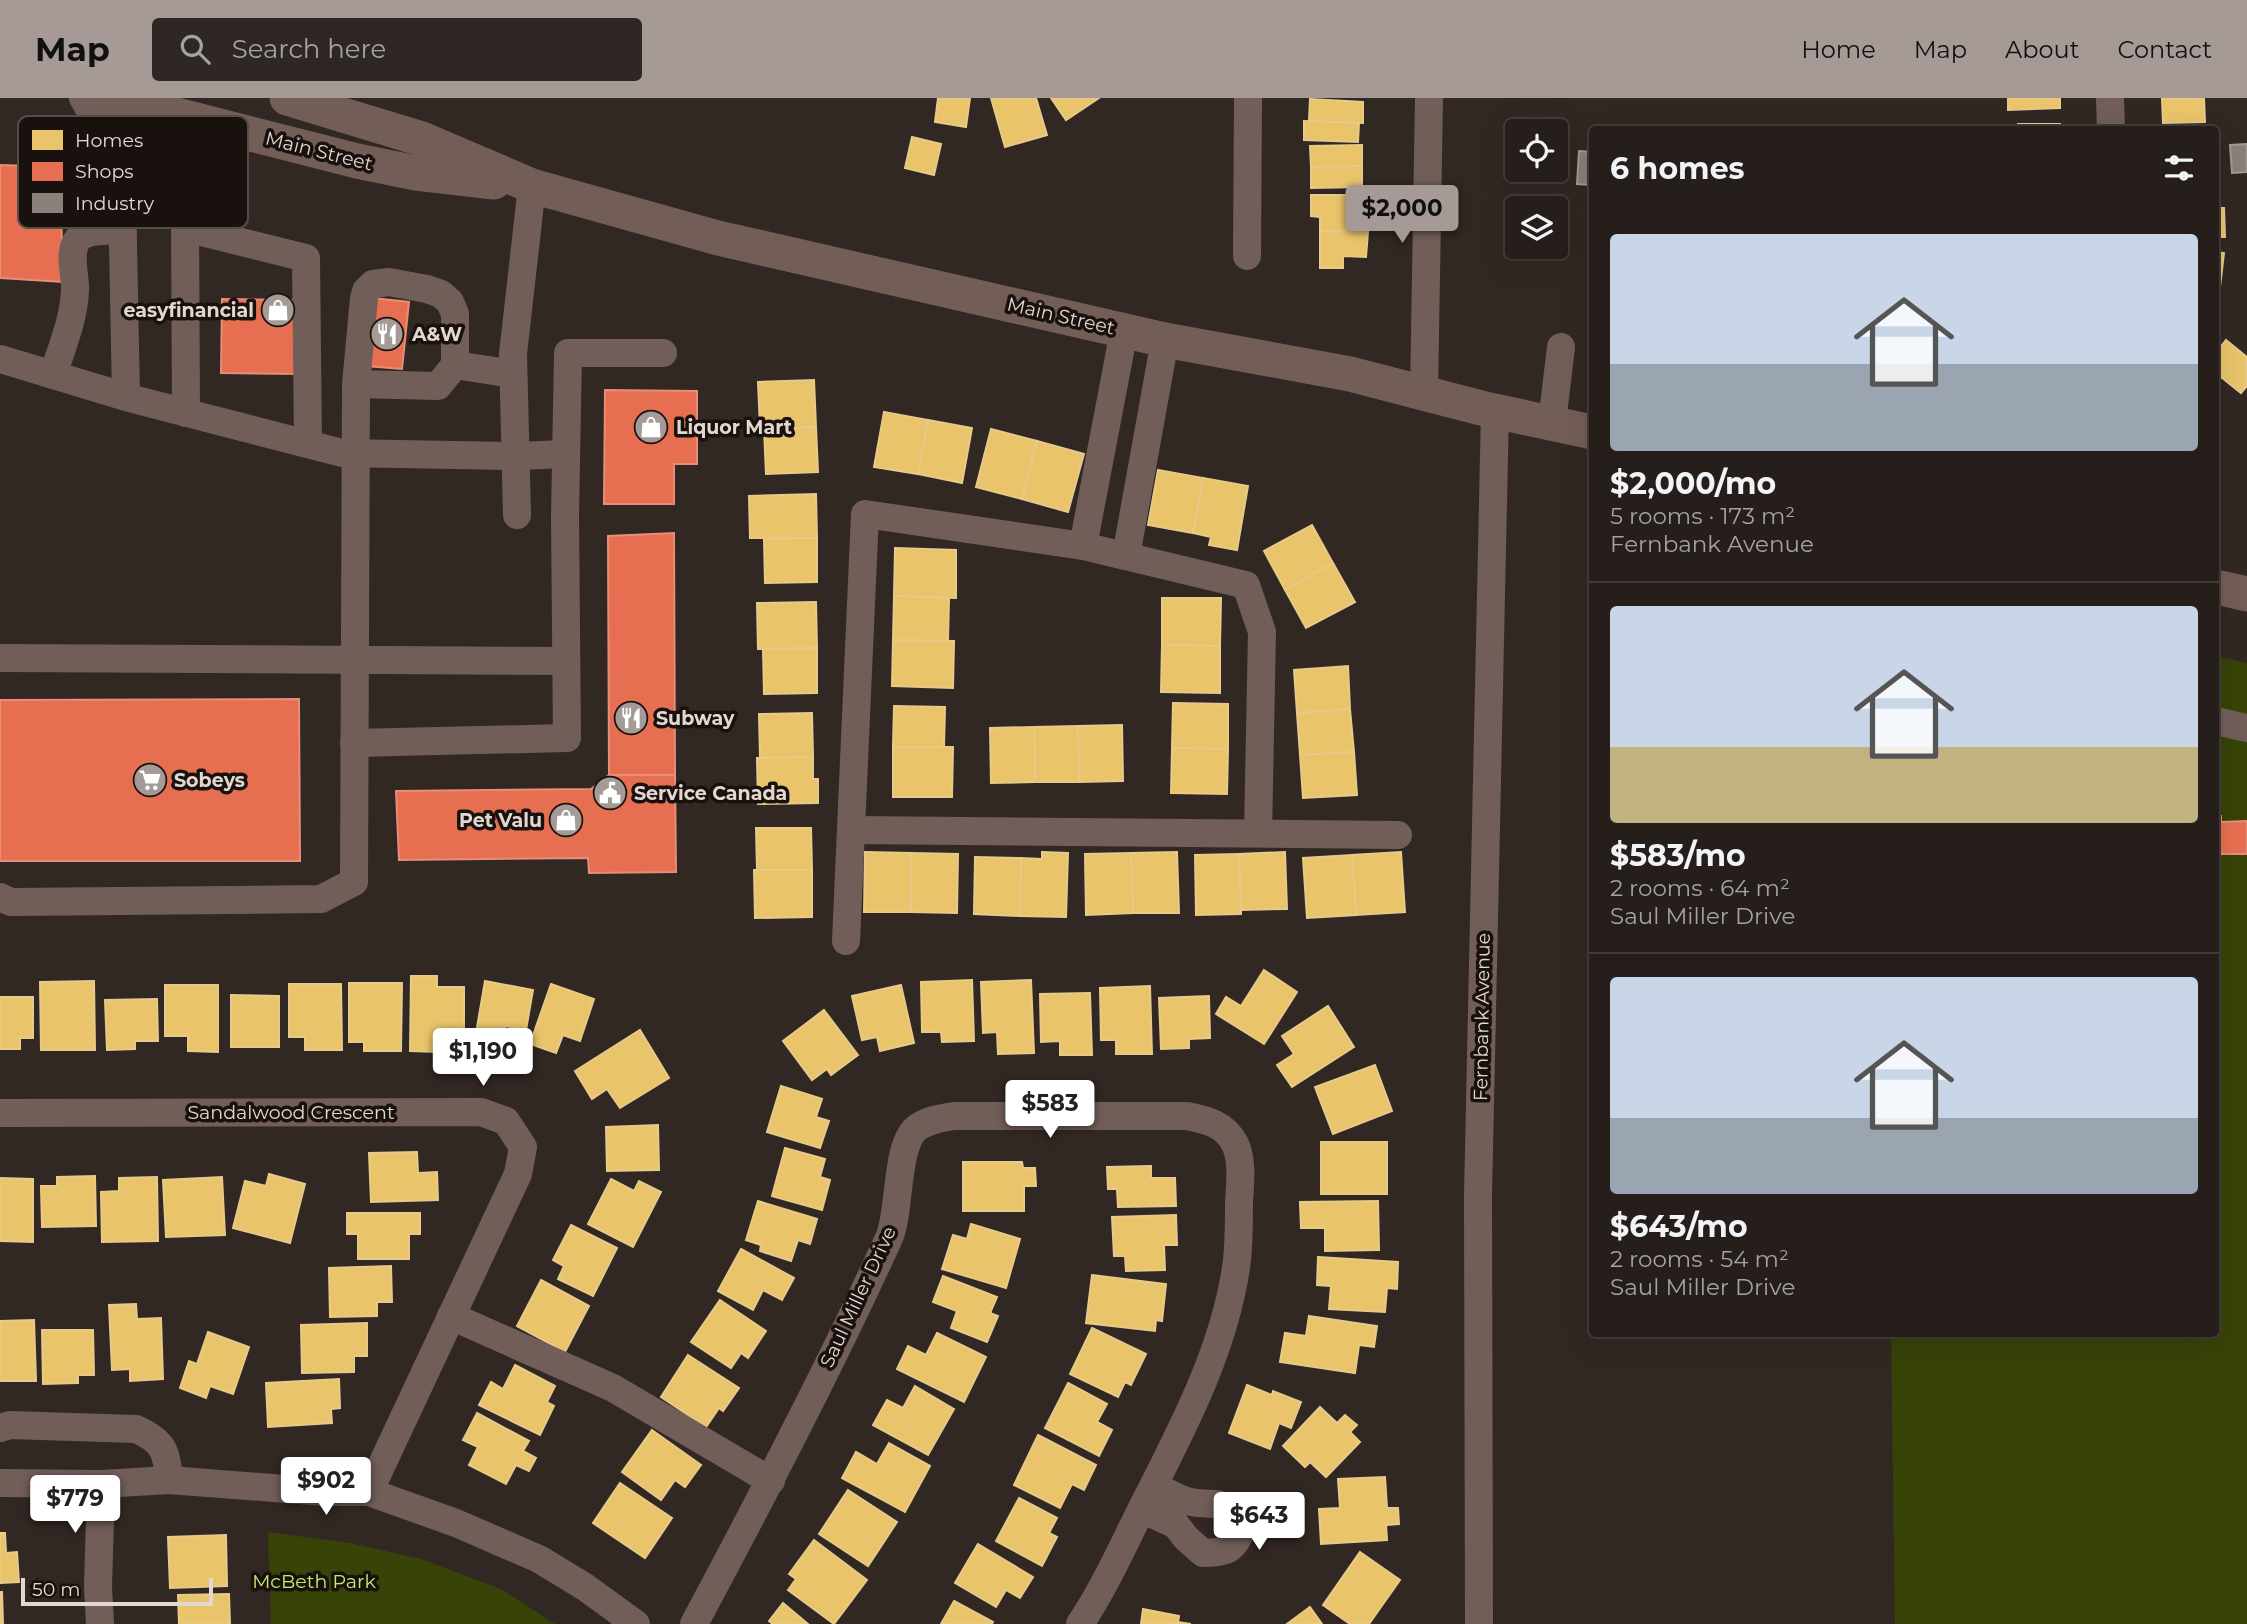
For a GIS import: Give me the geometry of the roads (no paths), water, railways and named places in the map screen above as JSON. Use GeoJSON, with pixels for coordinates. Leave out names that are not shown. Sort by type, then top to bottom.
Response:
{"type":"FeatureCollection","features":[{"type":"Feature","properties":{"kind":"main road","name":"Main Street"},"geometry":{"type":"LineString","coordinates":[[110,98],[182,116]]}},
{"type":"Feature","properties":{"kind":"main road","name":"Main Street"},"geometry":{"type":"LineString","coordinates":[[288,98],[422,139],[532,186],[718,238],[1165,340],[1350,374],[1424,394],[1589,431]]}},
{"type":"Feature","properties":{"kind":"main road","name":"Main Street"},"geometry":{"type":"LineString","coordinates":[[248,133],[416,173],[532,186]]}},
{"type":"Feature","properties":{"kind":"main road"},"geometry":{"type":"LineString","coordinates":[[2219,588],[2247,594]]}},
{"type":"Feature","properties":{"kind":"street"},"geometry":{"type":"LineString","coordinates":[[83,98],[93,116]]}},
{"type":"Feature","properties":{"kind":"street"},"geometry":{"type":"LineString","coordinates":[[1247,256],[1248,98]]}},
{"type":"Feature","properties":{"kind":"street"},"geometry":{"type":"LineString","coordinates":[[1424,394],[1429,98]]}},
{"type":"Feature","properties":{"kind":"street"},"geometry":{"type":"LineString","coordinates":[[2110,98],[2111,126]]}},
{"type":"Feature","properties":{"kind":"street"},"geometry":{"type":"LineString","coordinates":[[517,515],[513,354],[532,186]]}},
{"type":"Feature","properties":{"kind":"street"},"geometry":{"type":"LineString","coordinates":[[186,413],[185,228],[306,258],[308,444]]}},
{"type":"Feature","properties":{"kind":"street"},"geometry":{"type":"LineString","coordinates":[[53,375],[71,323],[75,291],[72,256],[74,244],[87,234],[122,230],[126,397]]}},
{"type":"Feature","properties":{"kind":"street"},"geometry":{"type":"LineString","coordinates":[[0,897],[11,902],[321,899],[354,882],[356,384],[364,298],[366,291],[373,284],[389,282],[426,289],[441,294],[450,302],[456,314],[455,365],[438,386],[356,384]]}},
{"type":"Feature","properties":{"kind":"street"},"geometry":{"type":"LineString","coordinates":[[1083,546],[1124,331]]}},
{"type":"Feature","properties":{"kind":"street"},"geometry":{"type":"LineString","coordinates":[[1126,556],[1165,340]]}},
{"type":"Feature","properties":{"kind":"street"},"geometry":{"type":"LineString","coordinates":[[1552,423],[1561,347]]}},
{"type":"Feature","properties":{"kind":"street"},"geometry":{"type":"LineString","coordinates":[[354,743],[567,738],[568,353],[663,353]]}},
{"type":"Feature","properties":{"kind":"street"},"geometry":{"type":"LineString","coordinates":[[0,359],[126,397],[342,453],[516,456],[566,454]]}},
{"type":"Feature","properties":{"kind":"street"},"geometry":{"type":"LineString","coordinates":[[455,365],[513,374]]}},
{"type":"Feature","properties":{"kind":"street","name":"Fernbank Avenue"},"geometry":{"type":"LineString","coordinates":[[1479,1624],[1478,1195],[1495,410]]}},
{"type":"Feature","properties":{"kind":"street"},"geometry":{"type":"LineString","coordinates":[[846,941],[864,514],[1083,546],[1246,585],[1262,632],[1258,833]]}},
{"type":"Feature","properties":{"kind":"street"},"geometry":{"type":"LineString","coordinates":[[0,658],[566,661]]}},
{"type":"Feature","properties":{"kind":"street"},"geometry":{"type":"LineString","coordinates":[[2219,722],[2247,728]]}},
{"type":"Feature","properties":{"kind":"street"},"geometry":{"type":"LineString","coordinates":[[851,830],[1398,835]]}},
{"type":"Feature","properties":{"kind":"street","name":"Sandalwood Crescent"},"geometry":{"type":"LineString","coordinates":[[0,1113],[481,1112],[506,1121],[523,1147],[519,1174],[369,1492]]}},
{"type":"Feature","properties":{"kind":"street","name":"Saul Miller Drive"},"geometry":{"type":"LineString","coordinates":[[694,1624],[771,1481],[891,1234],[905,1144],[916,1128],[932,1120],[954,1116],[1187,1116],[1216,1123],[1235,1145],[1240,1174],[1237,1260],[1226,1313],[1204,1378],[1104,1587],[1080,1624]]}},
{"type":"Feature","properties":{"kind":"street"},"geometry":{"type":"LineString","coordinates":[[451,1316],[613,1388],[771,1481]]}},
{"type":"Feature","properties":{"kind":"street"},"geometry":{"type":"LineString","coordinates":[[0,1428],[136,1429],[151,1435],[163,1446],[169,1480]]}},
{"type":"Feature","properties":{"kind":"street"},"geometry":{"type":"LineString","coordinates":[[0,1483],[101,1484],[169,1480],[324,1492],[369,1492],[456,1523],[539,1559],[585,1587],[636,1624]]}},
{"type":"Feature","properties":{"kind":"street"},"geometry":{"type":"LineString","coordinates":[[100,1624],[98,1587],[101,1484]]}},
{"type":"Feature","properties":{"kind":"street"},"geometry":{"type":"LineString","coordinates":[[87,1624],[98,1587]]}},
{"type":"Feature","properties":{"kind":"place","name":"easyfinancial"},"geometry":{"type":"Point","coordinates":[278,310]}},
{"type":"Feature","properties":{"kind":"place","name":"A&W"},"geometry":{"type":"Point","coordinates":[387,334]}},
{"type":"Feature","properties":{"kind":"place","name":"Liquor Mart"},"geometry":{"type":"Point","coordinates":[651,427]}},
{"type":"Feature","properties":{"kind":"place","name":"Subway"},"geometry":{"type":"Point","coordinates":[631,718]}},
{"type":"Feature","properties":{"kind":"place","name":"Sobeys"},"geometry":{"type":"Point","coordinates":[150,780]}},
{"type":"Feature","properties":{"kind":"place","name":"Service Canada"},"geometry":{"type":"Point","coordinates":[610,793]}},
{"type":"Feature","properties":{"kind":"place","name":"Pet Valu"},"geometry":{"type":"Point","coordinates":[566,820]}},
{"type":"Feature","properties":{"kind":"park label","name":"McBeth Park"},"geometry":{"type":"Point","coordinates":[314,1581]}}]}
